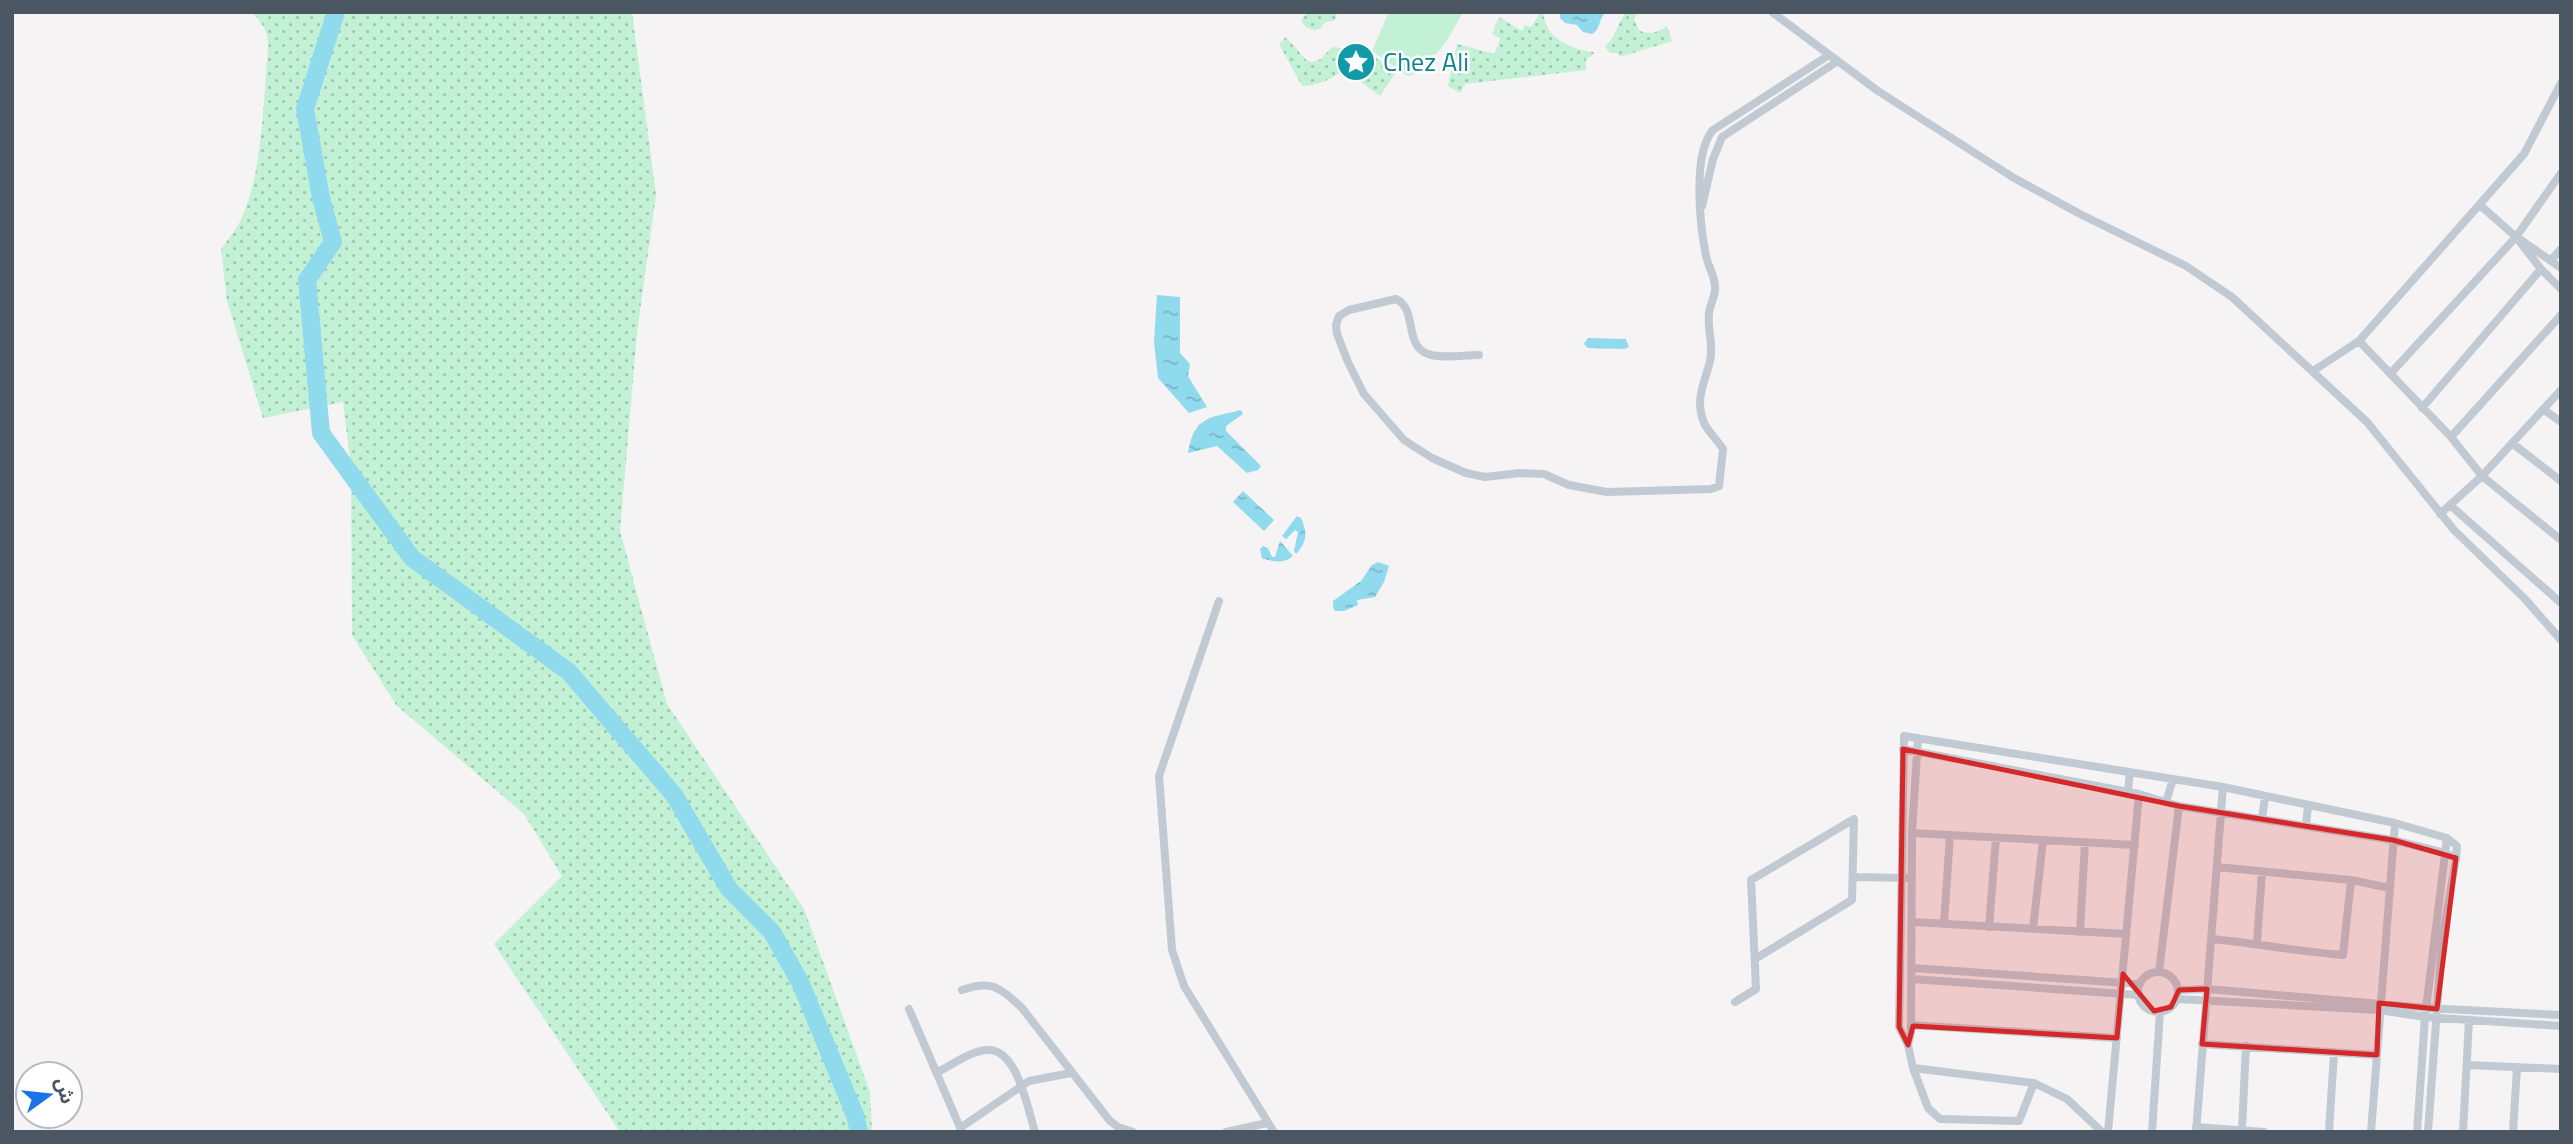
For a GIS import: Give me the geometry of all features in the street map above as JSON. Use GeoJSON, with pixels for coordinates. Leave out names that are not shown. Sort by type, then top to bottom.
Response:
{"type":"FeatureCollection","features":[{"type":"Feature","properties":{"kind":"street"},"geometry":{"type":"LineString","coordinates":[[1772,12],[1887,96],[2014,178],[2070,209],[2175,259],[2232,297],[2367,422],[2467,545],[2525,599],[2561,640]]}},
{"type":"Feature","properties":{"kind":"street"},"geometry":{"type":"LineString","coordinates":[[1479,355],[1434,355],[1422,350],[1416,344],[1406,307],[1397,299],[1349,310],[1339,316],[1336,323],[1337,334],[1348,362],[1364,394],[1404,440],[1432,458],[1466,473],[1485,477],[1520,473],[1544,474],[1569,485],[1607,492],[1718,487],[1723,449],[1703,423],[1700,402],[1710,361],[1708,315],[1715,290],[1706,255],[1702,208],[1700,169],[1707,139],[1713,130],[1829,55]]}},
{"type":"Feature","properties":{"kind":"street"},"geometry":{"type":"LineString","coordinates":[[1702,208],[1719,142],[1725,133],[1838,61]]}},
{"type":"Feature","properties":{"kind":"street"},"geometry":{"type":"LineString","coordinates":[[2313,371],[2359,341],[2524,154],[2561,83]]}},
{"type":"Feature","properties":{"kind":"street"},"geometry":{"type":"LineString","coordinates":[[1700,169],[1710,172]]}},
{"type":"Feature","properties":{"kind":"street"},"geometry":{"type":"LineString","coordinates":[[2391,373],[2516,237],[2561,173]]}},
{"type":"Feature","properties":{"kind":"street"},"geometry":{"type":"LineString","coordinates":[[2480,205],[2516,237],[2561,268]]}},
{"type":"Feature","properties":{"kind":"street"},"geometry":{"type":"LineString","coordinates":[[2516,237],[2561,289]]}},
{"type":"Feature","properties":{"kind":"street"},"geometry":{"type":"LineString","coordinates":[[2551,260],[2561,249]]}},
{"type":"Feature","properties":{"kind":"street"},"geometry":{"type":"LineString","coordinates":[[2422,408],[2541,269]]}},
{"type":"Feature","properties":{"kind":"street"},"geometry":{"type":"LineString","coordinates":[[2451,437],[2561,315]]}},
{"type":"Feature","properties":{"kind":"street"},"geometry":{"type":"LineString","coordinates":[[2359,341],[2451,437],[2482,475],[2561,540]]}},
{"type":"Feature","properties":{"kind":"street"},"geometry":{"type":"LineString","coordinates":[[2440,514],[2482,475],[2561,390]]}},
{"type":"Feature","properties":{"kind":"street"},"geometry":{"type":"LineString","coordinates":[[2543,410],[2561,422]]}},
{"type":"Feature","properties":{"kind":"street"},"geometry":{"type":"LineString","coordinates":[[2512,443],[2561,481]]}},
{"type":"Feature","properties":{"kind":"street"},"geometry":{"type":"LineString","coordinates":[[2450,505],[2561,603]]}},
{"type":"Feature","properties":{"kind":"street"},"geometry":{"type":"LineString","coordinates":[[1219,601],[1159,776],[1172,950],[1184,986],[1274,1132]]}},
{"type":"Feature","properties":{"kind":"street"},"geometry":{"type":"LineString","coordinates":[[2034,1083],[2019,1121],[1940,1119],[1927,1108],[1908,1045],[1899,1027],[1905,736],[2223,787],[2395,822],[2447,838],[2457,846],[2442,941],[2428,1132]]}},
{"type":"Feature","properties":{"kind":"street"},"geometry":{"type":"LineString","coordinates":[[1908,1045],[1912,1026],[1912,833],[1918,738]]}},
{"type":"Feature","properties":{"kind":"street"},"geometry":{"type":"LineString","coordinates":[[1903,749],[2139,794],[2179,806],[2393,840],[2456,858]]}},
{"type":"Feature","properties":{"kind":"street"},"geometry":{"type":"LineString","coordinates":[[1999,767],[2002,751]]}},
{"type":"Feature","properties":{"kind":"street"},"geometry":{"type":"LineString","coordinates":[[2040,775],[2043,758]]}},
{"type":"Feature","properties":{"kind":"street"},"geometry":{"type":"LineString","coordinates":[[2083,783],[2088,765]]}},
{"type":"Feature","properties":{"kind":"street"},"geometry":{"type":"LineString","coordinates":[[2128,792],[2130,772]]}},
{"type":"Feature","properties":{"kind":"street"},"geometry":{"type":"LineString","coordinates":[[2166,802],[2173,779]]}},
{"type":"Feature","properties":{"kind":"street"},"geometry":{"type":"LineString","coordinates":[[2223,787],[2196,1130],[2242,1129],[2264,1132]]}},
{"type":"Feature","properties":{"kind":"street"},"geometry":{"type":"LineString","coordinates":[[2108,1132],[2139,794]]}},
{"type":"Feature","properties":{"kind":"street"},"geometry":{"type":"LineString","coordinates":[[2262,819],[2266,797]]}},
{"type":"Feature","properties":{"kind":"street"},"geometry":{"type":"LineString","coordinates":[[2306,826],[2308,805]]}},
{"type":"Feature","properties":{"kind":"street"},"geometry":{"type":"LineString","coordinates":[[2159,972],[2179,806]]}},
{"type":"Feature","properties":{"kind":"street"},"geometry":{"type":"LineString","coordinates":[[2347,832],[2349,814]]}},
{"type":"Feature","properties":{"kind":"street"},"geometry":{"type":"LineString","coordinates":[[1735,1002],[1756,989],[1751,880],[1854,819],[1852,900],[1755,959]]}},
{"type":"Feature","properties":{"kind":"street"},"geometry":{"type":"LineString","coordinates":[[2371,1132],[2395,822]]}},
{"type":"Feature","properties":{"kind":"street"},"geometry":{"type":"LineString","coordinates":[[1912,833],[2135,845]]}},
{"type":"Feature","properties":{"kind":"street"},"geometry":{"type":"LineString","coordinates":[[1944,924],[1950,835]]}},
{"type":"Feature","properties":{"kind":"street"},"geometry":{"type":"LineString","coordinates":[[1989,926],[1996,838]]}},
{"type":"Feature","properties":{"kind":"street"},"geometry":{"type":"LineString","coordinates":[[2417,1132],[2426,1013],[2447,838]]}},
{"type":"Feature","properties":{"kind":"street"},"geometry":{"type":"LineString","coordinates":[[2033,929],[2043,840]]}},
{"type":"Feature","properties":{"kind":"street"},"geometry":{"type":"LineString","coordinates":[[2080,932],[2085,842]]}},
{"type":"Feature","properties":{"kind":"street"},"geometry":{"type":"LineString","coordinates":[[2217,867],[2351,880],[2390,888]]}},
{"type":"Feature","properties":{"kind":"street"},"geometry":{"type":"LineString","coordinates":[[2257,943],[2262,872]]}},
{"type":"Feature","properties":{"kind":"street"},"geometry":{"type":"LineString","coordinates":[[1854,877],[1901,877],[1912,880]]}},
{"type":"Feature","properties":{"kind":"street"},"geometry":{"type":"LineString","coordinates":[[2212,939],[2257,943],[2301,953],[2343,955],[2351,880]]}},
{"type":"Feature","properties":{"kind":"street"},"geometry":{"type":"LineString","coordinates":[[1912,922],[2126,934]]}},
{"type":"Feature","properties":{"kind":"street"},"geometry":{"type":"LineString","coordinates":[[1912,968],[2140,984]]}},
{"type":"Feature","properties":{"kind":"street"},"geometry":{"type":"LineString","coordinates":[[2159,972],[2172,978],[2177,994],[2171,1007],[2154,1012],[2144,1006],[2139,995],[2140,984],[2144,978],[2159,972]]}},
{"type":"Feature","properties":{"kind":"street"},"geometry":{"type":"LineString","coordinates":[[1912,979],[2139,995]]}},
{"type":"Feature","properties":{"kind":"street"},"geometry":{"type":"LineString","coordinates":[[962,990],[982,983],[997,987],[1022,1008],[1110,1121],[1133,1132]]}},
{"type":"Feature","properties":{"kind":"street"},"geometry":{"type":"LineString","coordinates":[[2177,994],[2208,989],[2426,1013],[2561,1015]]}},
{"type":"Feature","properties":{"kind":"street"},"geometry":{"type":"LineString","coordinates":[[2177,994],[2206,999],[2380,1006]]}},
{"type":"Feature","properties":{"kind":"street"},"geometry":{"type":"LineString","coordinates":[[909,1009],[961,1130],[1022,1085],[1037,1079],[1070,1073]]}},
{"type":"Feature","properties":{"kind":"street"},"geometry":{"type":"LineString","coordinates":[[2152,1132],[2160,1012]]}},
{"type":"Feature","properties":{"kind":"street"},"geometry":{"type":"LineString","coordinates":[[2437,1013],[2469,1020],[2561,1026]]}},
{"type":"Feature","properties":{"kind":"street"},"geometry":{"type":"LineString","coordinates":[[2463,1132],[2469,1020]]}},
{"type":"Feature","properties":{"kind":"street"},"geometry":{"type":"LineString","coordinates":[[1912,1026],[2117,1038]]}},
{"type":"Feature","properties":{"kind":"street"},"geometry":{"type":"LineString","coordinates":[[2202,1044],[2377,1055]]}},
{"type":"Feature","properties":{"kind":"street"},"geometry":{"type":"LineString","coordinates":[[2242,1129],[2246,1046]]}},
{"type":"Feature","properties":{"kind":"street"},"geometry":{"type":"LineString","coordinates":[[938,1072],[975,1054],[993,1050],[1007,1061],[1022,1085],[1035,1132]]}},
{"type":"Feature","properties":{"kind":"street"},"geometry":{"type":"LineString","coordinates":[[2329,1132],[2334,1052]]}},
{"type":"Feature","properties":{"kind":"street"},"geometry":{"type":"LineString","coordinates":[[2467,1065],[2561,1069]]}},
{"type":"Feature","properties":{"kind":"street"},"geometry":{"type":"LineString","coordinates":[[2513,1132],[2517,1067]]}},
{"type":"Feature","properties":{"kind":"street"},"geometry":{"type":"LineString","coordinates":[[1913,1068],[2034,1083],[2067,1099],[2102,1132]]}},
{"type":"Feature","properties":{"kind":"street"},"geometry":{"type":"LineString","coordinates":[[1226,1132],[1267,1123]]}},
{"type":"Feature","properties":{"kind":"highlighted area"},"geometry":{"type":"Polygon","coordinates":[[[1903,749],[2179,806],[2393,840],[2456,858],[2437,1009],[2379,1003],[2377,1055],[2202,1044],[2207,989],[2179,990],[2171,1007],[2154,1011],[2123,974],[2117,1038],[1913,1026],[1908,1045],[1899,1027],[1903,749]]]}},
{"type":"Feature","properties":{"kind":"green space"},"geometry":{"type":"Polygon","coordinates":[[[252,12],[632,12],[656,195],[637,333],[620,531],[667,704],[804,909],[870,1092],[872,1132],[620,1132],[494,944],[562,876],[524,814],[396,705],[352,635],[351,466],[343,402],[263,418],[227,301],[221,249],[246,209],[257,165],[263,116],[268,43],[264,29],[252,12]]]}},
{"type":"Feature","properties":{"kind":"green space"},"geometry":{"type":"Polygon","coordinates":[[[1308,12],[1336,12],[1337,16],[1334,21],[1325,22],[1321,28],[1312,30],[1301,20],[1308,12]]]}},
{"type":"Feature","properties":{"kind":"green space"},"geometry":{"type":"Polygon","coordinates":[[[1389,12],[1463,12],[1440,49],[1420,65],[1422,71],[1408,76],[1372,51],[1389,12]]]}},
{"type":"Feature","properties":{"kind":"green space"},"geometry":{"type":"Polygon","coordinates":[[[1541,12],[1549,31],[1555,37],[1571,46],[1594,52],[1586,59],[1586,70],[1465,84],[1460,93],[1448,86],[1457,44],[1495,54],[1500,38],[1492,34],[1499,17],[1522,31],[1525,25],[1531,27],[1541,12]]]}},
{"type":"Feature","properties":{"kind":"green space"},"geometry":{"type":"Polygon","coordinates":[[[1626,12],[1638,12],[1634,20],[1640,31],[1654,32],[1667,26],[1672,41],[1620,57],[1618,53],[1610,53],[1605,47],[1626,12]]]}},
{"type":"Feature","properties":{"kind":"green space"},"geometry":{"type":"Polygon","coordinates":[[[1286,37],[1306,60],[1312,62],[1321,59],[1332,47],[1356,55],[1333,77],[1302,86],[1279,44],[1286,37]]]}},
{"type":"Feature","properties":{"kind":"green space"},"geometry":{"type":"Polygon","coordinates":[[[1374,56],[1396,72],[1380,96],[1357,79],[1374,56]]]}},
{"type":"Feature","properties":{"kind":"water"},"geometry":{"type":"Polygon","coordinates":[[[1560,12],[1606,12],[1592,34],[1583,32],[1577,25],[1565,23],[1560,18],[1560,12]]]}},
{"type":"Feature","properties":{"kind":"water"},"geometry":{"type":"Polygon","coordinates":[[[1157,295],[1180,297],[1180,353],[1190,364],[1188,376],[1207,407],[1189,413],[1158,378],[1154,342],[1157,295]]]}},
{"type":"Feature","properties":{"kind":"water"},"geometry":{"type":"Polygon","coordinates":[[[1588,338],[1626,339],[1629,347],[1588,348],[1584,344],[1588,338]]]}},
{"type":"Feature","properties":{"kind":"water"},"geometry":{"type":"Polygon","coordinates":[[[1241,410],[1243,414],[1226,426],[1226,431],[1261,466],[1258,470],[1247,473],[1217,446],[1188,453],[1199,425],[1212,417],[1241,410]]]}},
{"type":"Feature","properties":{"kind":"water"},"geometry":{"type":"Polygon","coordinates":[[[1243,491],[1274,520],[1264,531],[1233,502],[1243,491]]]}},
{"type":"Feature","properties":{"kind":"water"},"geometry":{"type":"Polygon","coordinates":[[[1297,516],[1301,518],[1305,533],[1304,541],[1296,554],[1294,551],[1298,532],[1295,530],[1286,539],[1282,536],[1297,516]]]}},
{"type":"Feature","properties":{"kind":"water"},"geometry":{"type":"Polygon","coordinates":[[[1280,541],[1293,556],[1278,562],[1262,558],[1260,549],[1263,546],[1275,557],[1280,541]]]}},
{"type":"Feature","properties":{"kind":"water"},"geometry":{"type":"Polygon","coordinates":[[[1378,562],[1389,566],[1375,597],[1357,600],[1358,605],[1344,611],[1335,611],[1333,601],[1361,581],[1372,565],[1378,562]]]}},
{"type":"Feature","properties":{"kind":"waterway"},"geometry":{"type":"LineString","coordinates":[[336,12],[305,109],[321,198],[333,242],[307,280],[321,433],[412,558],[569,672],[674,795],[729,889],[772,932],[801,984],[855,1115],[859,1132]]}},
{"type":"Feature","properties":{"kind":"place","name":"Chez Ali"},"geometry":{"type":"Point","coordinates":[1356,62]}}]}
